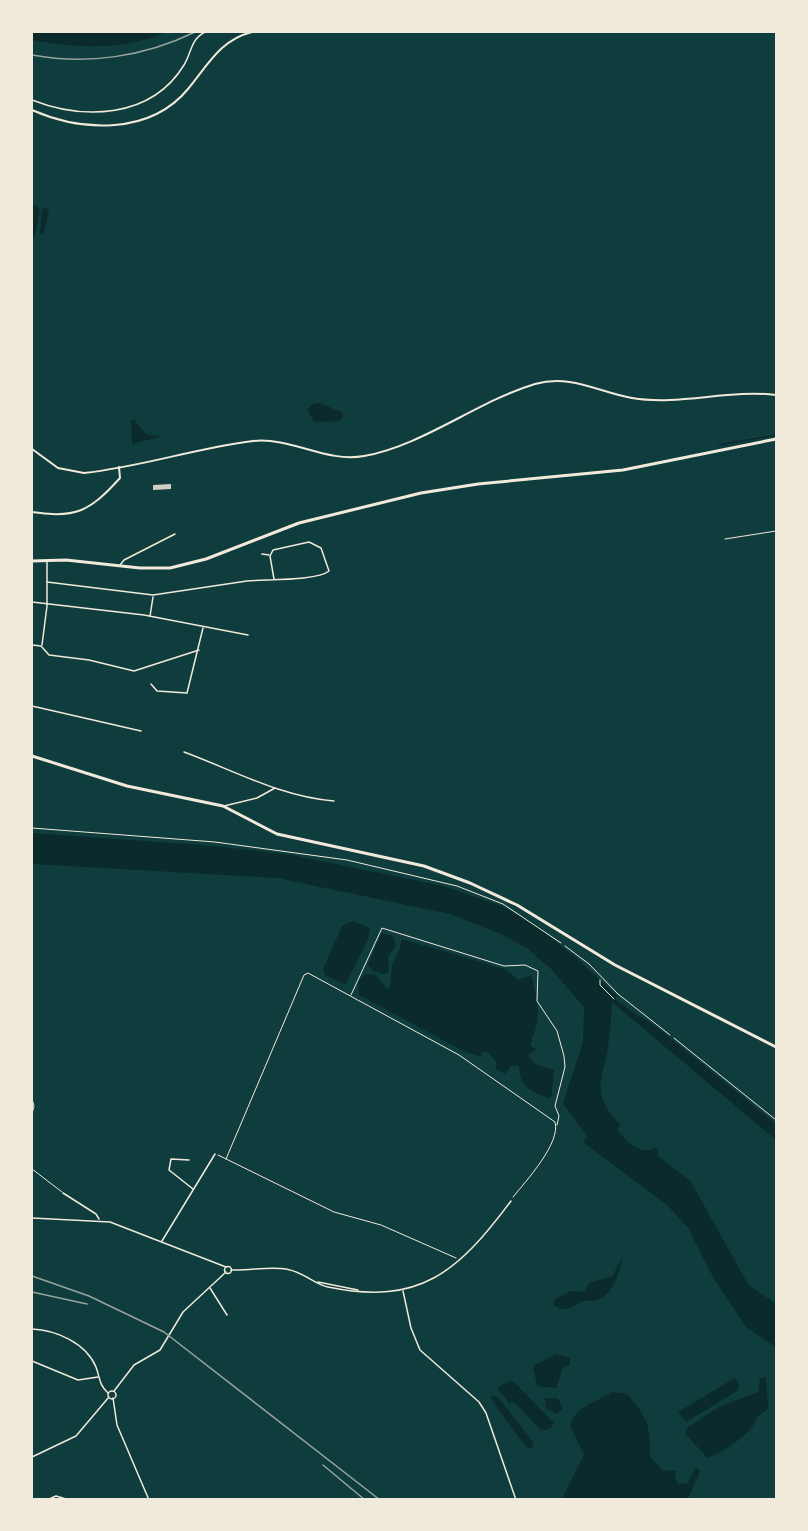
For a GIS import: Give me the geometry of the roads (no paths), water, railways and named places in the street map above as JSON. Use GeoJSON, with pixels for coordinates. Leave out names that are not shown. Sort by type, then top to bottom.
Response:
{"type":"FeatureCollection","features":[{"type":"Feature","properties":{"kind":"main road"},"geometry":{"type":"LineString","coordinates":[[32,561],[159,568],[181,566],[299,523],[428,492],[623,470],[777,439]]}},
{"type":"Feature","properties":{"kind":"main road"},"geometry":{"type":"LineString","coordinates":[[32,756],[73,766],[127,786],[223,806],[277,834],[424,866],[471,883],[517,905],[615,965],[777,1047]]}},
{"type":"Feature","properties":{"kind":"street"},"geometry":{"type":"LineString","coordinates":[[32,100],[64,111],[80,113],[120,111],[134,106],[158,92],[178,72],[184,65],[195,37],[205,32]]}},
{"type":"Feature","properties":{"kind":"street"},"geometry":{"type":"LineString","coordinates":[[32,110],[68,122],[122,125],[156,114],[177,101],[210,58],[225,45],[252,32]]}},
{"type":"Feature","properties":{"kind":"street"},"geometry":{"type":"LineString","coordinates":[[289,32],[353,32]]}},
{"type":"Feature","properties":{"kind":"street"},"geometry":{"type":"LineString","coordinates":[[32,449],[48,463],[71,471],[84,472],[253,441],[283,442],[332,456],[361,457],[384,452],[526,387],[549,382],[584,383],[623,396],[644,399],[750,393],[777,395]]}},
{"type":"Feature","properties":{"kind":"street"},"geometry":{"type":"LineString","coordinates":[[32,512],[59,516],[78,513],[92,504],[120,478],[119,467]]}},
{"type":"Feature","properties":{"kind":"street"},"geometry":{"type":"LineString","coordinates":[[120,566],[124,560],[175,534]]}},
{"type":"Feature","properties":{"kind":"street"},"geometry":{"type":"LineString","coordinates":[[47,582],[153,595],[274,579],[321,576],[329,571],[323,551],[314,543],[273,550],[270,556],[274,579]]}},
{"type":"Feature","properties":{"kind":"street"},"geometry":{"type":"LineString","coordinates":[[262,554],[270,556]]}},
{"type":"Feature","properties":{"kind":"street"},"geometry":{"type":"LineString","coordinates":[[47,561],[47,605],[42,646],[49,655],[89,660],[134,671],[199,650]]}},
{"type":"Feature","properties":{"kind":"street"},"geometry":{"type":"LineString","coordinates":[[150,616],[153,595]]}},
{"type":"Feature","properties":{"kind":"street"},"geometry":{"type":"LineString","coordinates":[[32,602],[150,616],[248,635]]}},
{"type":"Feature","properties":{"kind":"street"},"geometry":{"type":"LineString","coordinates":[[152,684],[157,691],[187,693],[203,627]]}},
{"type":"Feature","properties":{"kind":"street"},"geometry":{"type":"LineString","coordinates":[[32,645],[42,646]]}},
{"type":"Feature","properties":{"kind":"street"},"geometry":{"type":"LineString","coordinates":[[32,706],[141,731]]}},
{"type":"Feature","properties":{"kind":"street"},"geometry":{"type":"LineString","coordinates":[[184,752],[275,788],[312,799],[334,801]]}},
{"type":"Feature","properties":{"kind":"street"},"geometry":{"type":"LineString","coordinates":[[223,806],[257,798],[275,788]]}},
{"type":"Feature","properties":{"kind":"street"},"geometry":{"type":"LineString","coordinates":[[162,1241],[215,1154]]}},
{"type":"Feature","properties":{"kind":"street"},"geometry":{"type":"LineString","coordinates":[[189,1160],[171,1159],[169,1170],[194,1189]]}},
{"type":"Feature","properties":{"kind":"street"},"geometry":{"type":"LineString","coordinates":[[63,1193],[96,1214],[99,1219]]}},
{"type":"Feature","properties":{"kind":"street"},"geometry":{"type":"LineString","coordinates":[[32,1218],[99,1219],[231,1269],[285,1269],[309,1275],[318,1281],[375,1294],[403,1290],[437,1278],[460,1260],[492,1226],[510,1201]]}},
{"type":"Feature","properties":{"kind":"street"},"geometry":{"type":"LineString","coordinates":[[226,1267],[226,1272]]}},
{"type":"Feature","properties":{"kind":"street"},"geometry":{"type":"LineString","coordinates":[[108,1393],[114,1391],[134,1365],[155,1353],[164,1344],[183,1312],[231,1269]]}},
{"type":"Feature","properties":{"kind":"street"},"geometry":{"type":"LineString","coordinates":[[209,1287],[227,1315]]}},
{"type":"Feature","properties":{"kind":"street"},"geometry":{"type":"LineString","coordinates":[[403,1290],[411,1328],[420,1350],[479,1402],[491,1427],[516,1500]]}},
{"type":"Feature","properties":{"kind":"street"},"geometry":{"type":"LineString","coordinates":[[32,1329],[52,1332],[73,1342],[93,1362],[101,1387],[109,1397]]}},
{"type":"Feature","properties":{"kind":"street"},"geometry":{"type":"LineString","coordinates":[[32,1361],[78,1380],[98,1377]]}},
{"type":"Feature","properties":{"kind":"street"},"geometry":{"type":"LineString","coordinates":[[114,1391],[117,1425],[149,1500]]}},
{"type":"Feature","properties":{"kind":"street"},"geometry":{"type":"LineString","coordinates":[[109,1397],[113,1398]]}},
{"type":"Feature","properties":{"kind":"street"},"geometry":{"type":"LineString","coordinates":[[32,1457],[76,1436],[109,1397]]}},
{"type":"Feature","properties":{"kind":"street"},"geometry":{"type":"LineString","coordinates":[[47,1500],[56,1496],[66,1499]]}},
{"type":"Feature","properties":{"kind":"lane"},"geometry":{"type":"LineString","coordinates":[[564,945],[589,964],[618,994],[670,1035]]}},
{"type":"Feature","properties":{"kind":"lane"},"geometry":{"type":"LineString","coordinates":[[32,1099],[34,1106],[32,1114]]}},
{"type":"Feature","properties":{"kind":"lane"},"geometry":{"type":"LineString","coordinates":[[32,1169],[63,1193]]}},
{"type":"Feature","properties":{"kind":"water"},"geometry":{"type":"Polygon","coordinates":[[[32,32],[166,32],[117,45],[82,46],[32,40],[32,32]]]}},
{"type":"Feature","properties":{"kind":"water"},"geometry":{"type":"Polygon","coordinates":[[[35,205],[40,209],[35,235],[32,237],[32,206],[35,205]]]}},
{"type":"Feature","properties":{"kind":"water"},"geometry":{"type":"Polygon","coordinates":[[[45,207],[49,211],[44,232],[40,234],[42,210],[45,207]]]}},
{"type":"Feature","properties":{"kind":"water"},"geometry":{"type":"Polygon","coordinates":[[[320,403],[343,413],[343,418],[339,421],[314,422],[307,410],[313,404],[320,403]]]}},
{"type":"Feature","properties":{"kind":"water"},"geometry":{"type":"Polygon","coordinates":[[[131,420],[134,420],[147,435],[163,436],[132,444],[131,420]]]}},
{"type":"Feature","properties":{"kind":"water"},"geometry":{"type":"Polygon","coordinates":[[[32,833],[214,846],[292,855],[443,886],[501,906],[528,920],[574,956],[617,996],[615,999],[655,1026],[776,1124],[776,1140],[612,1002],[610,1034],[601,1084],[604,1103],[621,1125],[617,1129],[626,1140],[644,1150],[658,1148],[657,1155],[691,1182],[748,1284],[776,1304],[776,1347],[746,1327],[714,1279],[688,1228],[666,1204],[583,1142],[587,1137],[563,1103],[583,1042],[584,1007],[552,970],[528,949],[503,935],[450,914],[277,878],[32,864],[32,833]]]}},
{"type":"Feature","properties":{"kind":"water"},"geometry":{"type":"Polygon","coordinates":[[[353,921],[370,928],[367,942],[346,985],[325,975],[323,969],[342,926],[353,921]]]}},
{"type":"Feature","properties":{"kind":"water"},"geometry":{"type":"Polygon","coordinates":[[[382,933],[393,936],[396,946],[388,956],[389,972],[384,974],[372,971],[368,964],[382,933]]]}},
{"type":"Feature","properties":{"kind":"water"},"geometry":{"type":"Polygon","coordinates":[[[402,939],[507,970],[518,980],[531,975],[537,999],[538,1017],[531,1046],[536,1049],[528,1056],[537,1065],[554,1070],[551,1099],[524,1084],[519,1066],[511,1066],[505,1074],[495,1069],[497,1062],[487,1052],[483,1052],[481,1057],[463,1051],[359,995],[358,982],[366,974],[376,975],[387,989],[390,987],[392,965],[402,939]]]}},
{"type":"Feature","properties":{"kind":"water"},"geometry":{"type":"Polygon","coordinates":[[[623,1257],[615,1282],[603,1297],[595,1301],[582,1302],[567,1309],[554,1305],[555,1299],[571,1291],[585,1292],[589,1283],[612,1276],[623,1257]]]}},
{"type":"Feature","properties":{"kind":"water"},"geometry":{"type":"Polygon","coordinates":[[[556,1354],[570,1358],[570,1365],[563,1368],[556,1388],[537,1386],[533,1366],[556,1354]]]}},
{"type":"Feature","properties":{"kind":"water"},"geometry":{"type":"Polygon","coordinates":[[[735,1378],[739,1385],[737,1391],[686,1422],[678,1412],[735,1378]]]}},
{"type":"Feature","properties":{"kind":"water"},"geometry":{"type":"Polygon","coordinates":[[[760,1378],[766,1378],[768,1409],[757,1417],[744,1436],[708,1458],[685,1434],[687,1428],[719,1407],[758,1392],[760,1378]]]}},
{"type":"Feature","properties":{"kind":"water"},"geometry":{"type":"Polygon","coordinates":[[[512,1380],[554,1423],[551,1428],[542,1431],[514,1402],[509,1403],[497,1388],[512,1380]]]}},
{"type":"Feature","properties":{"kind":"water"},"geometry":{"type":"Polygon","coordinates":[[[612,1392],[627,1394],[639,1409],[650,1437],[650,1456],[662,1470],[676,1471],[675,1479],[679,1484],[687,1483],[696,1468],[700,1471],[688,1499],[562,1499],[584,1455],[570,1426],[573,1419],[581,1409],[612,1392]]]}},
{"type":"Feature","properties":{"kind":"water"},"geometry":{"type":"Polygon","coordinates":[[[490,1396],[498,1397],[533,1442],[533,1448],[525,1445],[490,1396]]]}},
{"type":"Feature","properties":{"kind":"water"},"geometry":{"type":"Polygon","coordinates":[[[545,1398],[558,1398],[563,1409],[557,1414],[546,1408],[545,1398]]]}},
{"type":"Feature","properties":{"kind":"waterway"},"geometry":{"type":"LineString","coordinates":[[719,445],[776,435]]}},
{"type":"Feature","properties":{"kind":"railway"},"geometry":{"type":"LineString","coordinates":[[32,55],[74,59],[115,57],[156,48],[195,32]]}},
{"type":"Feature","properties":{"kind":"railway"},"geometry":{"type":"LineString","coordinates":[[32,1276],[89,1296],[164,1332],[380,1500]]}},
{"type":"Feature","properties":{"kind":"railway"},"geometry":{"type":"LineString","coordinates":[[32,1292],[87,1304]]}},
{"type":"Feature","properties":{"kind":"railway"},"geometry":{"type":"LineString","coordinates":[[323,1465],[365,1500]]}}]}
